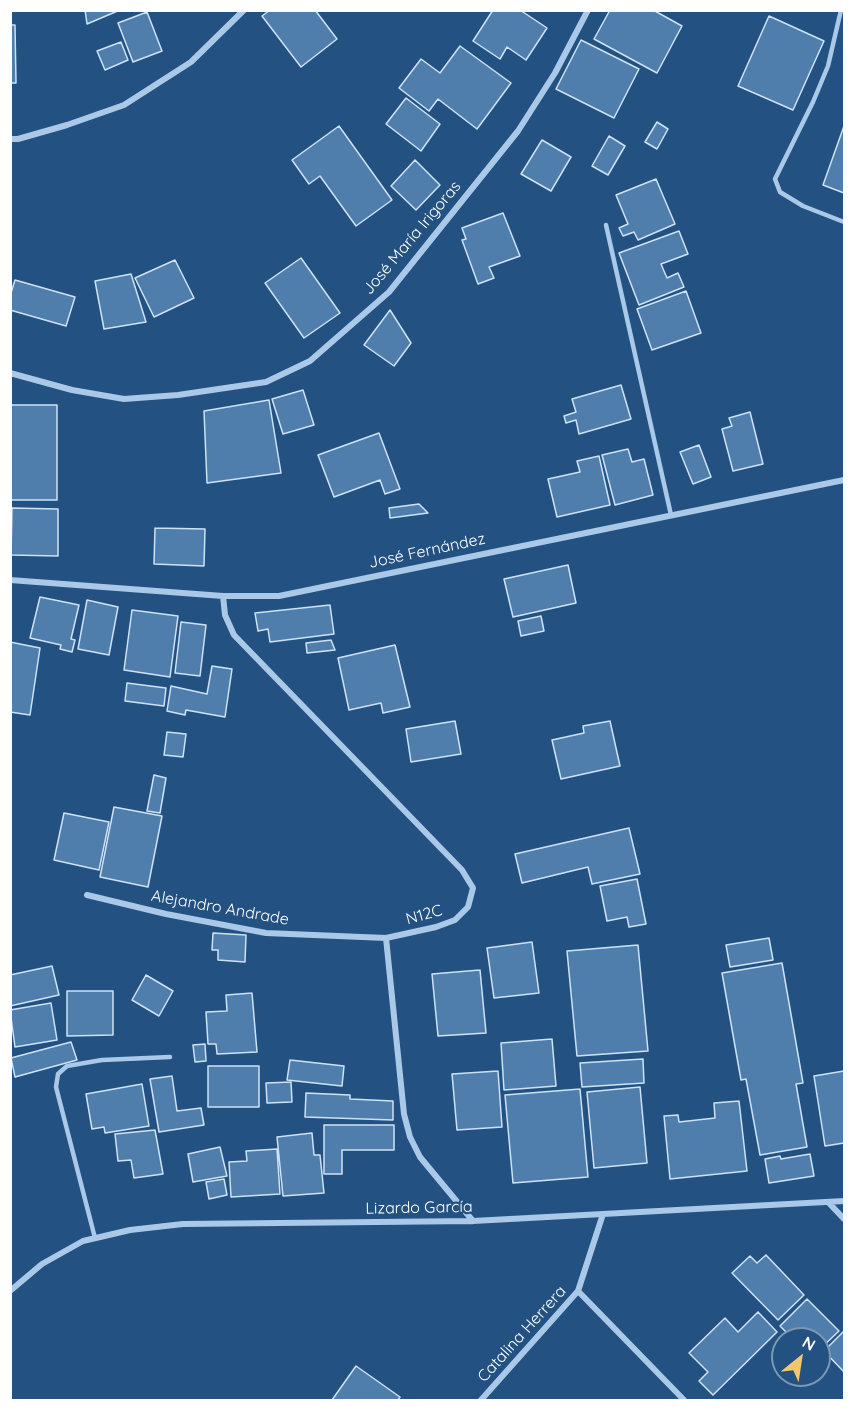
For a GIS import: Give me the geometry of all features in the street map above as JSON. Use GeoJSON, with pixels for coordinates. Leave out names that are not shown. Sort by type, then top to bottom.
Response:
{"type":"FeatureCollection","features":[{"type":"Feature","properties":{"kind":"street"},"geometry":{"type":"LineString","coordinates":[[10,139],[18,139],[67,125],[124,105],[191,62],[244,10]]}},
{"type":"Feature","properties":{"kind":"street","name":"José María Irigoras"},"geometry":{"type":"LineString","coordinates":[[10,373],[72,390],[124,399],[266,382],[310,361],[389,292],[511,140],[555,74],[588,10]]}},
{"type":"Feature","properties":{"kind":"street","name":"José Fernández"},"geometry":{"type":"LineString","coordinates":[[10,580],[223,596],[279,596],[844,480]]}},
{"type":"Feature","properties":{"kind":"street","name":"N12C"},"geometry":{"type":"LineString","coordinates":[[223,596],[225,615],[234,635],[462,870],[472,888],[468,907],[455,920],[436,927],[386,938],[404,1114],[410,1137],[420,1157],[473,1221]]}},
{"type":"Feature","properties":{"kind":"street","name":"Alejandro Andrade"},"geometry":{"type":"LineString","coordinates":[[87,896],[266,933],[386,938]]}},
{"type":"Feature","properties":{"kind":"street","name":"Lizardo García"},"geometry":{"type":"LineString","coordinates":[[10,1291],[42,1264],[83,1241],[130,1230],[183,1224],[473,1221],[844,1201]]}},
{"type":"Feature","properties":{"kind":"street"},"geometry":{"type":"LineString","coordinates":[[829,1203],[844,1219]]}},
{"type":"Feature","properties":{"kind":"street","name":"Catalina Herrera"},"geometry":{"type":"LineString","coordinates":[[481,1401],[578,1292],[603,1214]]}},
{"type":"Feature","properties":{"kind":"street"},"geometry":{"type":"LineString","coordinates":[[578,1292],[684,1401]]}},
{"type":"Feature","properties":{"kind":"lane"},"geometry":{"type":"LineString","coordinates":[[841,10],[824,75],[775,179],[780,192],[803,206],[844,222]]}},
{"type":"Feature","properties":{"kind":"lane"},"geometry":{"type":"LineString","coordinates":[[606,225],[671,515]]}},
{"type":"Feature","properties":{"kind":"lane"},"geometry":{"type":"LineString","coordinates":[[95,1238],[56,1087],[58,1074],[67,1066],[102,1060],[170,1057]]}},
{"type":"Feature","properties":{"kind":"building"},"geometry":{"type":"Polygon","coordinates":[[[85,10],[120,10],[87,24],[85,10]]]}},
{"type":"Feature","properties":{"kind":"building"},"geometry":{"type":"Polygon","coordinates":[[[270,10],[315,10],[337,39],[301,67],[262,16],[270,10]]]}},
{"type":"Feature","properties":{"kind":"building"},"geometry":{"type":"Polygon","coordinates":[[[493,10],[520,10],[547,28],[526,60],[507,47],[500,59],[473,41],[493,10]]]}},
{"type":"Feature","properties":{"kind":"building"},"geometry":{"type":"Polygon","coordinates":[[[610,10],[653,10],[682,26],[657,73],[594,39],[610,10]]]}},
{"type":"Feature","properties":{"kind":"building"},"geometry":{"type":"Polygon","coordinates":[[[147,12],[162,51],[133,62],[118,23],[147,12]]]}},
{"type":"Feature","properties":{"kind":"building"},"geometry":{"type":"Polygon","coordinates":[[[769,16],[824,41],[793,110],[738,86],[769,16]]]}},
{"type":"Feature","properties":{"kind":"building"},"geometry":{"type":"Polygon","coordinates":[[[10,25],[15,25],[16,83],[10,83],[10,25]]]}},
{"type":"Feature","properties":{"kind":"building"},"geometry":{"type":"Polygon","coordinates":[[[581,40],[639,69],[614,118],[556,89],[581,40]]]}},
{"type":"Feature","properties":{"kind":"building"},"geometry":{"type":"Polygon","coordinates":[[[121,42],[128,60],[105,70],[97,51],[121,42]]]}},
{"type":"Feature","properties":{"kind":"building"},"geometry":{"type":"Polygon","coordinates":[[[460,46],[511,83],[477,129],[438,99],[429,111],[399,88],[421,59],[440,73],[460,46]]]}},
{"type":"Feature","properties":{"kind":"building"},"geometry":{"type":"Polygon","coordinates":[[[406,98],[440,124],[421,151],[386,124],[406,98]]]}},
{"type":"Feature","properties":{"kind":"building"},"geometry":{"type":"Polygon","coordinates":[[[657,122],[668,129],[657,149],[645,142],[657,122]]]}},
{"type":"Feature","properties":{"kind":"building"},"geometry":{"type":"Polygon","coordinates":[[[339,126],[392,200],[356,226],[320,176],[309,184],[292,160],[339,126]]]}},
{"type":"Feature","properties":{"kind":"building"},"geometry":{"type":"Polygon","coordinates":[[[844,126],[844,193],[823,185],[844,126]]]}},
{"type":"Feature","properties":{"kind":"building"},"geometry":{"type":"Polygon","coordinates":[[[609,136],[625,146],[608,175],[592,166],[609,136]]]}},
{"type":"Feature","properties":{"kind":"building"},"geometry":{"type":"Polygon","coordinates":[[[542,140],[571,157],[551,191],[521,174],[542,140]]]}},
{"type":"Feature","properties":{"kind":"building"},"geometry":{"type":"Polygon","coordinates":[[[415,160],[440,185],[416,210],[391,186],[415,160]]]}},
{"type":"Feature","properties":{"kind":"building"},"geometry":{"type":"Polygon","coordinates":[[[656,179],[675,224],[638,240],[634,232],[623,236],[619,228],[628,224],[616,195],[656,179]]]}},
{"type":"Feature","properties":{"kind":"building"},"geometry":{"type":"Polygon","coordinates":[[[503,213],[520,256],[489,267],[494,278],[478,284],[462,240],[466,239],[462,228],[503,213]]]}},
{"type":"Feature","properties":{"kind":"building"},"geometry":{"type":"Polygon","coordinates":[[[679,231],[688,254],[661,264],[667,278],[678,273],[684,287],[639,305],[619,253],[679,231]]]}},
{"type":"Feature","properties":{"kind":"building"},"geometry":{"type":"Polygon","coordinates":[[[301,258],[340,313],[304,338],[265,283],[301,258]]]}},
{"type":"Feature","properties":{"kind":"building"},"geometry":{"type":"Polygon","coordinates":[[[175,260],[194,298],[154,317],[135,278],[175,260]]]}},
{"type":"Feature","properties":{"kind":"building"},"geometry":{"type":"Polygon","coordinates":[[[131,274],[146,322],[104,329],[95,281],[131,274]]]}},
{"type":"Feature","properties":{"kind":"building"},"geometry":{"type":"Polygon","coordinates":[[[15,280],[75,297],[66,326],[10,310],[10,296],[15,280]]]}},
{"type":"Feature","properties":{"kind":"building"},"geometry":{"type":"Polygon","coordinates":[[[686,291],[701,333],[652,350],[637,309],[686,291]]]}},
{"type":"Feature","properties":{"kind":"building"},"geometry":{"type":"Polygon","coordinates":[[[390,310],[411,343],[394,366],[364,345],[390,310]]]}},
{"type":"Feature","properties":{"kind":"building"},"geometry":{"type":"Polygon","coordinates":[[[621,385],[631,419],[579,434],[576,420],[566,423],[564,416],[576,412],[572,399],[621,385]]]}},
{"type":"Feature","properties":{"kind":"building"},"geometry":{"type":"Polygon","coordinates":[[[303,390],[314,425],[283,434],[272,399],[303,390]]]}},
{"type":"Feature","properties":{"kind":"building"},"geometry":{"type":"Polygon","coordinates":[[[269,400],[281,473],[207,483],[204,411],[269,400]]]}},
{"type":"Feature","properties":{"kind":"building"},"geometry":{"type":"Polygon","coordinates":[[[10,405],[57,405],[57,500],[10,500],[10,405]]]}},
{"type":"Feature","properties":{"kind":"building"},"geometry":{"type":"Polygon","coordinates":[[[750,412],[763,464],[733,471],[722,429],[732,426],[729,418],[750,412]]]}},
{"type":"Feature","properties":{"kind":"building"},"geometry":{"type":"Polygon","coordinates":[[[379,433],[400,489],[385,494],[380,480],[334,497],[318,455],[379,433]]]}},
{"type":"Feature","properties":{"kind":"building"},"geometry":{"type":"Polygon","coordinates":[[[699,445],[711,477],[693,484],[680,452],[699,445]]]}},
{"type":"Feature","properties":{"kind":"building"},"geometry":{"type":"Polygon","coordinates":[[[628,449],[632,462],[644,459],[653,495],[615,505],[602,455],[628,449]]]}},
{"type":"Feature","properties":{"kind":"building"},"geometry":{"type":"Polygon","coordinates":[[[599,456],[610,505],[557,517],[548,479],[580,472],[577,461],[599,456]]]}},
{"type":"Feature","properties":{"kind":"building"},"geometry":{"type":"Polygon","coordinates":[[[419,504],[428,513],[390,518],[389,508],[419,504]]]}},
{"type":"Feature","properties":{"kind":"building"},"geometry":{"type":"Polygon","coordinates":[[[12,508],[58,509],[58,556],[11,555],[12,508]]]}},
{"type":"Feature","properties":{"kind":"building"},"geometry":{"type":"Polygon","coordinates":[[[155,528],[205,529],[204,566],[154,564],[155,528]]]}},
{"type":"Feature","properties":{"kind":"building"},"geometry":{"type":"Polygon","coordinates":[[[568,565],[576,603],[513,617],[504,579],[568,565]]]}},
{"type":"Feature","properties":{"kind":"building"},"geometry":{"type":"Polygon","coordinates":[[[40,597],[79,605],[71,639],[75,640],[72,652],[60,649],[61,645],[30,638],[40,597]]]}},
{"type":"Feature","properties":{"kind":"building"},"geometry":{"type":"Polygon","coordinates":[[[87,600],[118,607],[109,655],[78,649],[87,600]]]}},
{"type":"Feature","properties":{"kind":"building"},"geometry":{"type":"Polygon","coordinates":[[[330,605],[334,634],[270,642],[268,629],[258,631],[255,613],[330,605]]]}},
{"type":"Feature","properties":{"kind":"building"},"geometry":{"type":"Polygon","coordinates":[[[132,610],[178,616],[170,677],[124,670],[132,610]]]}},
{"type":"Feature","properties":{"kind":"building"},"geometry":{"type":"Polygon","coordinates":[[[541,616],[544,631],[521,636],[518,621],[541,616]]]}},
{"type":"Feature","properties":{"kind":"building"},"geometry":{"type":"Polygon","coordinates":[[[181,622],[206,625],[200,676],[175,673],[181,622]]]}},
{"type":"Feature","properties":{"kind":"building"},"geometry":{"type":"Polygon","coordinates":[[[331,640],[335,650],[307,653],[306,643],[331,640]]]}},
{"type":"Feature","properties":{"kind":"building"},"geometry":{"type":"Polygon","coordinates":[[[10,642],[40,648],[30,715],[10,712],[10,642]]]}},
{"type":"Feature","properties":{"kind":"building"},"geometry":{"type":"Polygon","coordinates":[[[395,645],[410,707],[383,713],[381,703],[349,710],[338,658],[395,645]]]}},
{"type":"Feature","properties":{"kind":"building"},"geometry":{"type":"Polygon","coordinates":[[[212,666],[232,669],[225,717],[186,710],[185,715],[167,711],[171,686],[207,694],[212,666]]]}},
{"type":"Feature","properties":{"kind":"building"},"geometry":{"type":"Polygon","coordinates":[[[127,683],[166,688],[164,706],[125,701],[127,683]]]}},
{"type":"Feature","properties":{"kind":"building"},"geometry":{"type":"Polygon","coordinates":[[[455,721],[461,754],[411,762],[406,729],[455,721]]]}},
{"type":"Feature","properties":{"kind":"building"},"geometry":{"type":"Polygon","coordinates":[[[610,721],[620,766],[561,779],[552,740],[584,733],[583,726],[610,721]]]}},
{"type":"Feature","properties":{"kind":"building"},"geometry":{"type":"Polygon","coordinates":[[[167,732],[186,734],[183,757],[164,755],[167,732]]]}},
{"type":"Feature","properties":{"kind":"building"},"geometry":{"type":"Polygon","coordinates":[[[154,775],[166,778],[160,813],[147,811],[154,775]]]}},
{"type":"Feature","properties":{"kind":"building"},"geometry":{"type":"Polygon","coordinates":[[[114,807],[162,816],[148,887],[100,877],[114,807]]]}},
{"type":"Feature","properties":{"kind":"building"},"geometry":{"type":"Polygon","coordinates":[[[64,813],[109,822],[99,870],[54,860],[64,813]]]}},
{"type":"Feature","properties":{"kind":"building"},"geometry":{"type":"Polygon","coordinates":[[[629,828],[640,874],[592,884],[588,867],[522,883],[515,854],[629,828]]]}},
{"type":"Feature","properties":{"kind":"building"},"geometry":{"type":"Polygon","coordinates":[[[637,879],[646,924],[629,927],[627,917],[607,921],[600,886],[637,879]]]}},
{"type":"Feature","properties":{"kind":"building"},"geometry":{"type":"Polygon","coordinates":[[[213,933],[246,935],[245,962],[218,960],[218,950],[212,950],[213,933]]]}},
{"type":"Feature","properties":{"kind":"building"},"geometry":{"type":"Polygon","coordinates":[[[769,938],[773,960],[730,967],[726,945],[769,938]]]}},
{"type":"Feature","properties":{"kind":"building"},"geometry":{"type":"Polygon","coordinates":[[[532,942],[539,993],[494,998],[487,948],[532,942]]]}},
{"type":"Feature","properties":{"kind":"building"},"geometry":{"type":"Polygon","coordinates":[[[638,945],[648,1051],[577,1056],[567,951],[638,945]]]}},
{"type":"Feature","properties":{"kind":"building"},"geometry":{"type":"Polygon","coordinates":[[[782,963],[803,1083],[796,1084],[807,1147],[760,1155],[746,1079],[741,1080],[722,973],[782,963]]]}},
{"type":"Feature","properties":{"kind":"building"},"geometry":{"type":"Polygon","coordinates":[[[52,966],[59,995],[10,1006],[10,975],[52,966]]]}},
{"type":"Feature","properties":{"kind":"building"},"geometry":{"type":"Polygon","coordinates":[[[480,970],[486,1033],[438,1036],[432,974],[480,970]]]}},
{"type":"Feature","properties":{"kind":"building"},"geometry":{"type":"Polygon","coordinates":[[[146,975],[173,991],[159,1016],[132,1000],[146,975]]]}},
{"type":"Feature","properties":{"kind":"building"},"geometry":{"type":"Polygon","coordinates":[[[67,991],[113,991],[113,1035],[67,1036],[67,991]]]}},
{"type":"Feature","properties":{"kind":"building"},"geometry":{"type":"Polygon","coordinates":[[[252,993],[257,1052],[217,1054],[216,1044],[208,1044],[206,1012],[227,1011],[226,995],[252,993]]]}},
{"type":"Feature","properties":{"kind":"building"},"geometry":{"type":"Polygon","coordinates":[[[51,1003],[57,1040],[15,1047],[10,1010],[51,1003]]]}},
{"type":"Feature","properties":{"kind":"building"},"geometry":{"type":"Polygon","coordinates":[[[552,1039],[556,1086],[504,1090],[501,1043],[552,1039]]]}},
{"type":"Feature","properties":{"kind":"building"},"geometry":{"type":"Polygon","coordinates":[[[71,1042],[77,1060],[15,1077],[11,1058],[71,1042]]]}},
{"type":"Feature","properties":{"kind":"building"},"geometry":{"type":"Polygon","coordinates":[[[205,1044],[206,1061],[195,1062],[193,1045],[205,1044]]]}},
{"type":"Feature","properties":{"kind":"building"},"geometry":{"type":"Polygon","coordinates":[[[643,1059],[644,1083],[582,1087],[580,1063],[643,1059]]]}},
{"type":"Feature","properties":{"kind":"building"},"geometry":{"type":"Polygon","coordinates":[[[290,1060],[344,1066],[342,1086],[287,1080],[290,1060]]]}},
{"type":"Feature","properties":{"kind":"building"},"geometry":{"type":"Polygon","coordinates":[[[208,1066],[259,1066],[259,1107],[208,1107],[208,1066]]]}},
{"type":"Feature","properties":{"kind":"building"},"geometry":{"type":"Polygon","coordinates":[[[498,1071],[502,1127],[457,1130],[452,1074],[498,1071]]]}},
{"type":"Feature","properties":{"kind":"building"},"geometry":{"type":"Polygon","coordinates":[[[844,1071],[844,1143],[825,1146],[814,1076],[844,1071]]]}},
{"type":"Feature","properties":{"kind":"building"},"geometry":{"type":"Polygon","coordinates":[[[172,1076],[177,1111],[201,1108],[204,1125],[159,1132],[150,1079],[172,1076]]]}},
{"type":"Feature","properties":{"kind":"building"},"geometry":{"type":"Polygon","coordinates":[[[291,1082],[292,1102],[267,1103],[266,1083],[291,1082]]]}},
{"type":"Feature","properties":{"kind":"building"},"geometry":{"type":"Polygon","coordinates":[[[142,1084],[149,1126],[105,1133],[104,1127],[92,1129],[86,1094],[142,1084]]]}},
{"type":"Feature","properties":{"kind":"building"},"geometry":{"type":"Polygon","coordinates":[[[640,1087],[647,1163],[594,1168],[587,1092],[640,1087]]]}},
{"type":"Feature","properties":{"kind":"building"},"geometry":{"type":"Polygon","coordinates":[[[580,1089],[588,1177],[513,1183],[505,1095],[580,1089]]]}},
{"type":"Feature","properties":{"kind":"building"},"geometry":{"type":"Polygon","coordinates":[[[306,1093],[350,1095],[350,1099],[393,1101],[393,1120],[305,1117],[306,1093]]]}},
{"type":"Feature","properties":{"kind":"building"},"geometry":{"type":"Polygon","coordinates":[[[739,1101],[747,1171],[670,1179],[664,1116],[678,1115],[679,1122],[715,1118],[714,1103],[739,1101]]]}},
{"type":"Feature","properties":{"kind":"building"},"geometry":{"type":"Polygon","coordinates":[[[324,1125],[394,1125],[394,1150],[342,1150],[342,1174],[324,1174],[324,1125]]]}},
{"type":"Feature","properties":{"kind":"building"},"geometry":{"type":"Polygon","coordinates":[[[155,1130],[163,1174],[134,1178],[131,1160],[118,1161],[115,1134],[155,1130]]]}},
{"type":"Feature","properties":{"kind":"building"},"geometry":{"type":"Polygon","coordinates":[[[312,1133],[314,1155],[320,1155],[324,1193],[283,1196],[277,1137],[312,1133]]]}},
{"type":"Feature","properties":{"kind":"building"},"geometry":{"type":"Polygon","coordinates":[[[220,1147],[227,1176],[193,1182],[188,1154],[220,1147]]]}},
{"type":"Feature","properties":{"kind":"building"},"geometry":{"type":"Polygon","coordinates":[[[277,1149],[280,1194],[231,1197],[229,1162],[247,1161],[246,1151],[277,1149]]]}},
{"type":"Feature","properties":{"kind":"building"},"geometry":{"type":"Polygon","coordinates":[[[810,1154],[814,1176],[769,1183],[765,1159],[810,1154]]]}},
{"type":"Feature","properties":{"kind":"building"},"geometry":{"type":"Polygon","coordinates":[[[224,1179],[227,1195],[209,1199],[206,1182],[224,1179]]]}},
{"type":"Feature","properties":{"kind":"building"},"geometry":{"type":"Polygon","coordinates":[[[766,1255],[804,1295],[778,1320],[732,1273],[750,1256],[757,1263],[766,1255]]]}},
{"type":"Feature","properties":{"kind":"building"},"geometry":{"type":"Polygon","coordinates":[[[807,1299],[839,1331],[831,1339],[831,1327],[780,1326],[807,1299]]]}},
{"type":"Feature","properties":{"kind":"building"},"geometry":{"type":"Polygon","coordinates":[[[758,1312],[772,1327],[771,1338],[713,1395],[699,1381],[708,1372],[689,1353],[725,1318],[738,1332],[758,1312]]]}},
{"type":"Feature","properties":{"kind":"building"},"geometry":{"type":"Polygon","coordinates":[[[844,1331],[844,1372],[831,1358],[831,1344],[844,1331]]]}},
{"type":"Feature","properties":{"kind":"building"},"geometry":{"type":"Polygon","coordinates":[[[356,1366],[400,1397],[398,1400],[332,1400],[356,1366]]]}}]}
